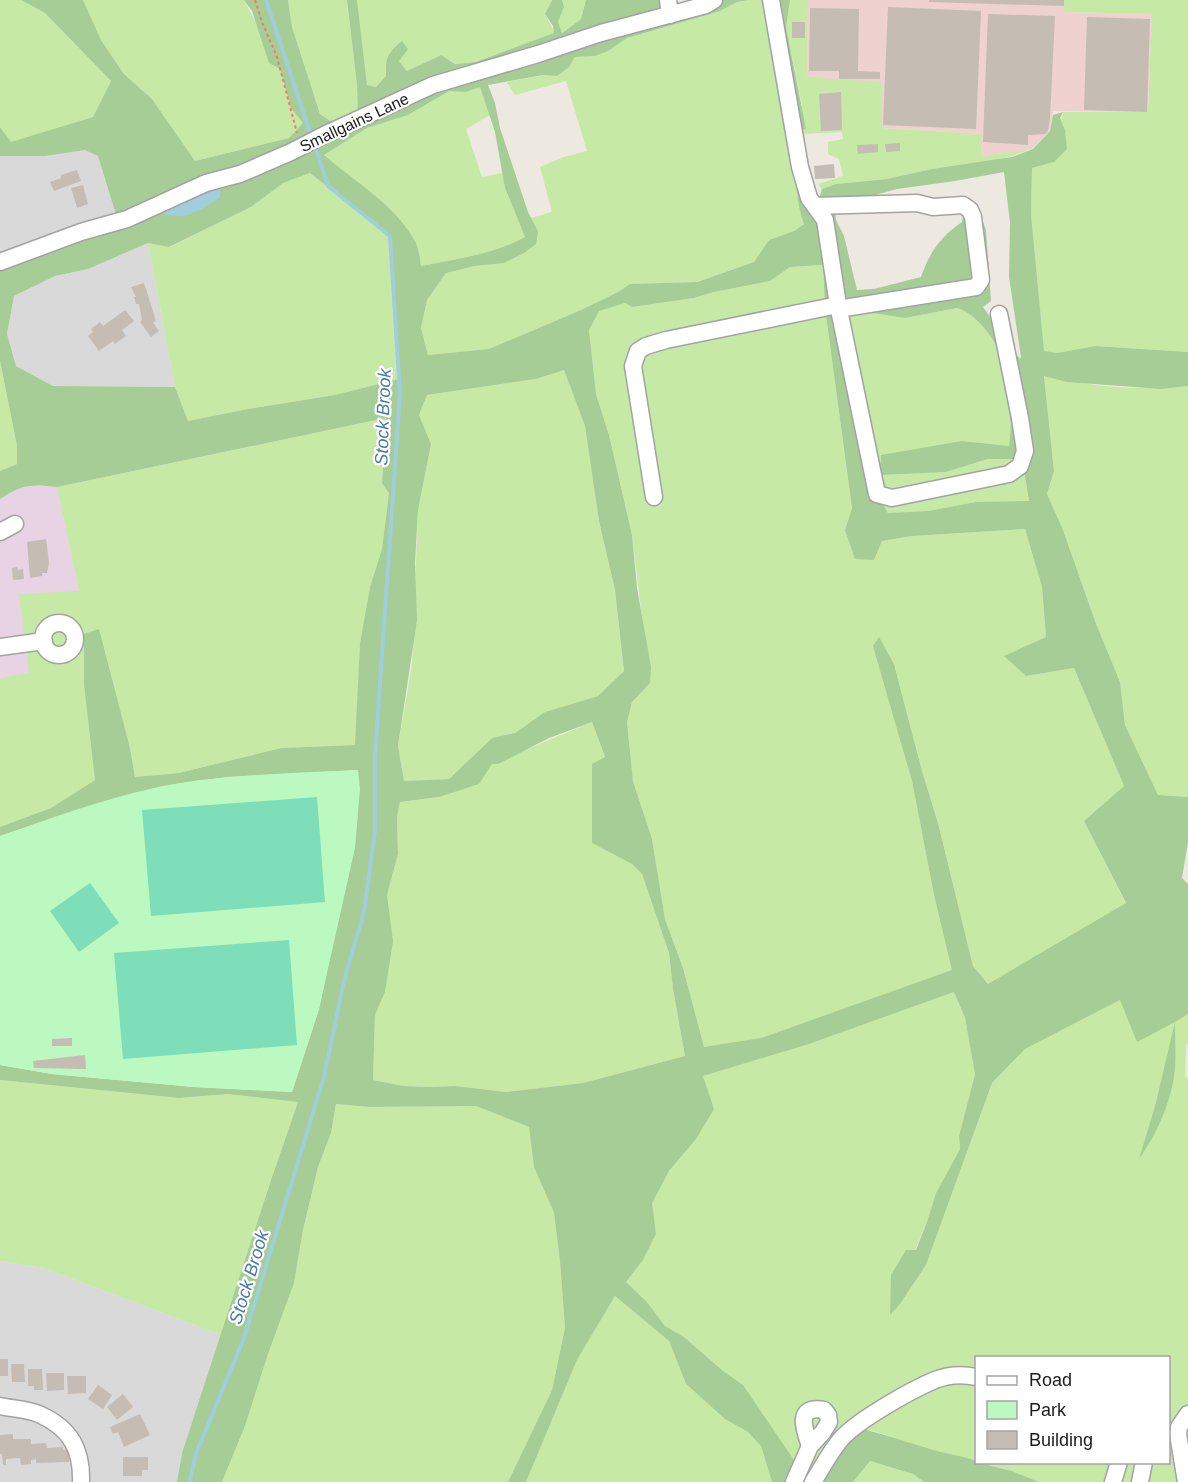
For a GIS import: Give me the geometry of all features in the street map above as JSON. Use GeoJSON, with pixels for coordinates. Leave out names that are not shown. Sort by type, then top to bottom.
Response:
{"type":"FeatureCollection","features":[{"type":"Feature","properties":{"kind":"street","name":"Smallgains Lane"},"geometry":{"type":"LineString","coordinates":[[0,262],[81,232],[127,219],[206,183],[240,174],[433,85],[538,54],[669,8],[706,5],[714,0]]}},
{"type":"Feature","properties":{"kind":"street"},"geometry":{"type":"LineString","coordinates":[[771,0],[800,167],[809,198],[825,220],[838,307],[877,494],[892,498],[1010,474],[1020,466],[1025,451],[1012,369],[999,314]]}},
{"type":"Feature","properties":{"kind":"street"},"geometry":{"type":"LineString","coordinates":[[654,497],[633,366],[638,351],[666,340],[838,307],[976,286],[981,280],[973,217],[970,210],[963,205],[933,207],[917,202],[815,206]]}},
{"type":"Feature","properties":{"kind":"street"},"geometry":{"type":"LineString","coordinates":[[0,532],[15,524]]}},
{"type":"Feature","properties":{"kind":"street"},"geometry":{"type":"LineString","coordinates":[[0,647],[44,641]]}},
{"type":"Feature","properties":{"kind":"street"},"geometry":{"type":"LineString","coordinates":[[813,1482],[842,1439],[897,1399],[936,1379],[952,1376],[975,1377]]}},
{"type":"Feature","properties":{"kind":"street"},"geometry":{"type":"LineString","coordinates":[[0,1407],[40,1414],[60,1426],[74,1443],[81,1462],[81,1482]]}},
{"type":"Feature","properties":{"kind":"street"},"geometry":{"type":"LineString","coordinates":[[1186,1482],[1179,1427],[1188,1414]]}},
{"type":"Feature","properties":{"kind":"street"},"geometry":{"type":"LineString","coordinates":[[794,1482],[810,1446]]}},
{"type":"Feature","properties":{"kind":"street"},"geometry":{"type":"LineString","coordinates":[[1113,1482],[1118,1464]]}},
{"type":"Feature","properties":{"kind":"street"},"geometry":{"type":"LineString","coordinates":[[1140,1482],[1144,1464]]}},
{"type":"Feature","properties":{"kind":"path"},"geometry":{"type":"LineString","coordinates":[[255,0],[277,57],[303,146]]}},
{"type":"Feature","properties":{"kind":"shaded area"},"geometry":{"type":"Polygon","coordinates":[[[808,0],[1064,0],[1064,12],[1152,14],[1148,112],[1053,111],[1050,131],[1032,149],[981,156],[982,134],[882,128],[807,77],[808,0]]]}},
{"type":"Feature","properties":{"kind":"shaded area"},"geometry":{"type":"Polygon","coordinates":[[[104,141],[127,219],[0,262],[0,155],[104,141]]]}},
{"type":"Feature","properties":{"kind":"shaded area"},"geometry":{"type":"Polygon","coordinates":[[[148,243],[175,387],[53,386],[16,366],[7,334],[14,296],[55,276],[88,269],[148,243]]]}},
{"type":"Feature","properties":{"kind":"shaded area"},"geometry":{"type":"Polygon","coordinates":[[[32,485],[57,487],[79,591],[29,674],[0,678],[0,499],[15,489],[32,485]]]}},
{"type":"Feature","properties":{"kind":"shaded area"},"geometry":{"type":"Polygon","coordinates":[[[0,1261],[44,1268],[221,1335],[182,1453],[177,1482],[0,1482],[0,1261]]]}},
{"type":"Feature","properties":{"kind":"green space"},"geometry":{"type":"Polygon","coordinates":[[[0,0],[21,0],[45,13],[111,81],[93,117],[11,143],[0,127],[0,0]]]}},
{"type":"Feature","properties":{"kind":"green space"},"geometry":{"type":"Polygon","coordinates":[[[21,0],[83,0],[101,40],[124,74],[152,99],[195,161],[289,138],[303,123],[291,108],[280,69],[269,63],[252,11],[244,0],[288,0],[292,27],[320,114],[340,127],[358,119],[357,85],[347,0],[357,0],[367,85],[376,87],[386,76],[388,56],[402,41],[408,49],[399,61],[407,71],[441,55],[455,64],[476,62],[554,33],[553,26],[545,14],[552,0],[562,0],[564,7],[558,22],[562,33],[581,19],[586,0],[668,0],[669,4],[685,4],[695,0],[749,0],[737,2],[720,11],[627,38],[608,51],[595,56],[575,57],[569,67],[557,76],[543,75],[488,85],[528,212],[538,231],[536,244],[504,263],[475,266],[446,273],[427,300],[421,328],[428,355],[489,349],[581,310],[630,284],[697,282],[754,262],[769,240],[794,231],[804,224],[798,200],[771,0],[790,0],[786,27],[806,129],[798,131],[806,188],[819,199],[822,189],[836,184],[887,179],[932,169],[1012,157],[1033,149],[1050,131],[1053,115],[1063,112],[1060,118],[1065,130],[1067,149],[1054,162],[1032,168],[1031,214],[1044,351],[1057,353],[1095,346],[1188,352],[1188,386],[1161,389],[1067,382],[1044,376],[1054,471],[1047,494],[1063,530],[1095,621],[1120,682],[1125,725],[1158,795],[1188,797],[1188,842],[1182,878],[1188,884],[1188,1014],[1137,1042],[1120,1000],[1025,1049],[992,1083],[926,1265],[890,1315],[891,1275],[906,1250],[916,1250],[936,1193],[960,1149],[959,1136],[975,1074],[965,1018],[954,992],[809,1044],[703,1076],[714,1109],[696,1139],[669,1171],[652,1203],[656,1234],[643,1260],[626,1282],[647,1302],[665,1326],[684,1337],[743,1385],[800,1469],[794,1482],[772,1482],[761,1446],[748,1432],[725,1419],[686,1384],[669,1341],[615,1296],[577,1360],[526,1482],[508,1482],[552,1390],[565,1328],[554,1213],[534,1167],[529,1127],[476,1106],[370,1107],[336,1104],[331,1133],[318,1167],[303,1230],[294,1283],[245,1426],[222,1482],[177,1482],[182,1453],[298,1102],[228,1094],[179,1098],[0,1080],[0,1065],[52,1074],[194,1087],[292,1092],[319,1009],[334,937],[358,770],[228,777],[177,784],[93,805],[0,836],[0,827],[51,808],[95,780],[84,684],[84,634],[99,629],[130,748],[135,777],[179,773],[281,748],[355,745],[360,643],[370,587],[382,549],[389,493],[382,483],[384,452],[389,438],[386,418],[57,487],[27,486],[0,499],[0,471],[17,464],[17,446],[0,361],[0,262],[118,221],[98,156],[85,150],[45,156],[0,156],[0,127],[11,142],[93,117],[111,81],[45,13],[21,0]],[[480,87],[466,92],[449,91],[408,115],[367,128],[324,155],[398,217],[416,243],[421,266],[488,252],[525,237],[505,188],[495,132],[480,87]],[[1004,172],[897,189],[835,206],[836,220],[844,236],[857,290],[874,289],[921,277],[937,246],[962,222],[965,203],[976,204],[986,230],[991,301],[983,307],[1020,359],[1009,277],[1010,223],[1004,172]],[[310,173],[283,183],[251,207],[169,247],[148,243],[88,269],[55,276],[14,296],[7,334],[16,366],[53,386],[175,387],[188,421],[335,395],[399,379],[390,236],[310,173]],[[823,265],[790,267],[770,281],[694,298],[632,307],[625,303],[599,311],[589,330],[596,394],[609,435],[632,535],[637,588],[651,667],[650,683],[632,702],[627,722],[633,781],[652,839],[665,919],[683,968],[704,1047],[761,1038],[952,970],[934,895],[912,781],[873,646],[879,637],[894,664],[938,823],[973,966],[988,984],[1126,903],[1084,821],[1124,786],[1074,668],[1026,676],[1004,656],[1046,637],[1042,587],[1025,529],[912,536],[882,541],[874,560],[855,559],[845,530],[852,508],[825,308],[823,265]],[[957,308],[905,318],[874,313],[868,309],[839,309],[877,494],[888,513],[928,511],[976,502],[1029,501],[1022,459],[988,459],[946,472],[881,475],[881,455],[962,441],[1009,446],[1011,424],[1003,377],[1009,370],[995,343],[982,325],[957,308]],[[564,370],[536,379],[427,395],[419,415],[431,444],[418,510],[415,563],[417,620],[398,746],[404,781],[449,779],[492,738],[515,733],[545,712],[598,696],[624,671],[615,590],[599,521],[585,426],[564,370]],[[592,722],[549,738],[498,764],[492,764],[479,784],[439,797],[400,802],[397,817],[398,854],[387,895],[393,941],[385,992],[375,1015],[373,1080],[403,1086],[455,1086],[506,1092],[583,1083],[685,1056],[669,953],[642,874],[632,864],[592,843],[592,764],[605,757],[592,722]]]}},
{"type":"Feature","properties":{"kind":"green space"},"geometry":{"type":"Polygon","coordinates":[[[83,0],[244,0],[280,69],[291,108],[303,123],[289,138],[195,161],[152,99],[124,74],[101,40],[83,0]]]}},
{"type":"Feature","properties":{"kind":"green space"},"geometry":{"type":"Polygon","coordinates":[[[288,0],[347,0],[357,85],[358,119],[340,127],[320,114],[292,27],[288,0]]]}},
{"type":"Feature","properties":{"kind":"green space"},"geometry":{"type":"Polygon","coordinates":[[[357,0],[552,0],[545,14],[555,33],[476,62],[455,64],[441,55],[407,71],[399,61],[385,65],[386,76],[376,87],[367,85],[357,0]]]}},
{"type":"Feature","properties":{"kind":"green space"},"geometry":{"type":"Polygon","coordinates":[[[562,0],[586,0],[581,19],[561,33],[558,22],[564,7],[562,0]]]}},
{"type":"Feature","properties":{"kind":"green space"},"geometry":{"type":"Polygon","coordinates":[[[771,0],[798,200],[805,223],[794,231],[769,240],[754,262],[696,282],[630,284],[581,310],[489,349],[428,355],[421,328],[427,300],[446,273],[475,266],[504,263],[538,231],[531,218],[552,212],[540,167],[587,151],[566,81],[515,95],[507,82],[543,75],[557,76],[569,67],[575,57],[595,56],[608,51],[627,38],[720,11],[737,2],[771,0]]]}},
{"type":"Feature","properties":{"kind":"green space"},"geometry":{"type":"Polygon","coordinates":[[[790,0],[808,0],[807,77],[881,82],[882,128],[982,134],[981,156],[1032,149],[996,161],[932,169],[887,179],[836,184],[822,189],[818,184],[843,176],[839,159],[828,154],[828,142],[843,139],[842,132],[805,134],[793,130],[802,105],[786,27],[790,0]]]}},
{"type":"Feature","properties":{"kind":"green space"},"geometry":{"type":"Polygon","coordinates":[[[1064,0],[1188,0],[1188,352],[1095,346],[1057,353],[1044,352],[1031,214],[1032,168],[1054,162],[1064,126],[1061,121],[1063,112],[1148,112],[1152,14],[1064,12],[1064,0]]]}},
{"type":"Feature","properties":{"kind":"green space"},"geometry":{"type":"Polygon","coordinates":[[[480,86],[490,115],[466,129],[482,177],[503,173],[505,188],[525,237],[488,252],[421,266],[417,245],[324,155],[367,128],[408,115],[449,90],[466,92],[480,86]]]}},
{"type":"Feature","properties":{"kind":"green space"},"geometry":{"type":"Polygon","coordinates":[[[310,173],[390,236],[399,379],[335,395],[188,421],[175,387],[148,243],[170,247],[251,207],[282,183],[310,173]]]}},
{"type":"Feature","properties":{"kind":"green space"},"geometry":{"type":"Polygon","coordinates":[[[823,265],[825,308],[852,508],[845,530],[874,560],[882,541],[912,536],[1025,529],[1042,587],[1046,637],[1005,656],[1026,676],[1074,668],[1124,786],[1084,821],[1126,904],[989,985],[973,966],[938,823],[894,664],[879,638],[895,719],[912,781],[934,895],[953,970],[761,1038],[704,1048],[683,968],[665,919],[652,839],[633,781],[627,722],[632,702],[650,683],[632,535],[609,435],[596,394],[589,330],[598,311],[625,303],[632,307],[694,298],[770,281],[790,267],[823,265]]]}},
{"type":"Feature","properties":{"kind":"green space"},"geometry":{"type":"Polygon","coordinates":[[[865,304],[905,318],[957,308],[966,312],[989,334],[1009,370],[1003,377],[1011,424],[1009,446],[962,441],[881,475],[946,472],[988,459],[1022,459],[1029,502],[976,502],[928,511],[888,513],[877,494],[838,309],[865,304]]]}},
{"type":"Feature","properties":{"kind":"green space"},"geometry":{"type":"Polygon","coordinates":[[[0,361],[17,446],[17,464],[0,471],[0,361]]]}},
{"type":"Feature","properties":{"kind":"green space"},"geometry":{"type":"Polygon","coordinates":[[[564,370],[585,426],[599,521],[615,590],[624,671],[598,696],[545,712],[515,733],[492,738],[449,779],[404,781],[398,746],[412,665],[418,510],[431,444],[419,415],[427,395],[536,379],[564,370]]]}},
{"type":"Feature","properties":{"kind":"green space"},"geometry":{"type":"Polygon","coordinates":[[[1044,375],[1115,387],[1188,386],[1188,797],[1158,795],[1125,725],[1120,682],[1095,621],[1063,530],[1047,494],[1054,471],[1044,375]]]}},
{"type":"Feature","properties":{"kind":"green space"},"geometry":{"type":"Polygon","coordinates":[[[387,418],[389,438],[384,452],[382,483],[389,493],[382,549],[370,587],[360,643],[356,745],[281,748],[179,773],[135,777],[130,748],[98,629],[92,745],[95,780],[51,808],[0,827],[0,678],[29,673],[19,594],[79,591],[57,487],[387,418]]]}},
{"type":"Feature","properties":{"kind":"green space"},"geometry":{"type":"Polygon","coordinates":[[[592,722],[605,758],[593,843],[632,864],[642,874],[669,953],[685,1056],[583,1083],[506,1092],[455,1086],[403,1086],[373,1080],[375,1015],[385,992],[392,941],[387,895],[398,854],[397,817],[400,802],[439,797],[492,764],[592,722]]]}},
{"type":"Feature","properties":{"kind":"green space"},"geometry":{"type":"Polygon","coordinates":[[[358,770],[360,789],[355,848],[319,1009],[292,1092],[194,1087],[52,1074],[0,1065],[0,836],[66,813],[157,787],[247,776],[358,770]]]}},
{"type":"Feature","properties":{"kind":"green space"},"geometry":{"type":"Polygon","coordinates":[[[317,797],[325,902],[151,916],[142,810],[317,797]]]}},
{"type":"Feature","properties":{"kind":"green space"},"geometry":{"type":"Polygon","coordinates":[[[90,883],[119,923],[79,952],[50,911],[90,883]]]}},
{"type":"Feature","properties":{"kind":"green space"},"geometry":{"type":"Polygon","coordinates":[[[289,940],[297,1045],[123,1059],[114,953],[289,940]]]}},
{"type":"Feature","properties":{"kind":"green space"},"geometry":{"type":"Polygon","coordinates":[[[954,992],[965,1018],[975,1074],[959,1136],[960,1149],[936,1193],[915,1250],[891,1296],[890,1314],[900,1304],[926,1265],[992,1083],[1025,1049],[1120,1000],[1175,1022],[1188,1014],[1185,1075],[1188,1080],[1188,1482],[1039,1482],[986,1464],[1170,1464],[1170,1356],[975,1356],[975,1461],[931,1450],[871,1430],[810,1482],[794,1482],[743,1385],[684,1337],[665,1326],[647,1302],[626,1282],[643,1260],[656,1234],[651,1203],[669,1171],[696,1139],[702,1076],[809,1044],[954,992]],[[1175,1025],[1155,1106],[1140,1157],[1175,1070],[1175,1025]]]}},
{"type":"Feature","properties":{"kind":"green space"},"geometry":{"type":"Polygon","coordinates":[[[1175,1022],[1175,1069],[1171,1093],[1158,1128],[1139,1159],[1155,1106],[1175,1022]]]}},
{"type":"Feature","properties":{"kind":"green space"},"geometry":{"type":"Polygon","coordinates":[[[0,1080],[179,1098],[228,1094],[298,1102],[221,1335],[44,1268],[0,1261],[0,1080]]]}},
{"type":"Feature","properties":{"kind":"green space"},"geometry":{"type":"Polygon","coordinates":[[[336,1104],[370,1107],[476,1106],[529,1127],[534,1167],[554,1213],[565,1328],[552,1390],[508,1482],[222,1482],[245,1426],[294,1283],[303,1230],[318,1167],[331,1133],[336,1104]]]}},
{"type":"Feature","properties":{"kind":"green space"},"geometry":{"type":"Polygon","coordinates":[[[615,1296],[669,1341],[686,1384],[725,1419],[748,1432],[761,1446],[772,1482],[526,1482],[577,1360],[615,1296]]]}},
{"type":"Feature","properties":{"kind":"green space"},"geometry":{"type":"Polygon","coordinates":[[[843,1426],[965,1457],[975,1461],[975,1464],[1012,1471],[1039,1482],[924,1482],[913,1474],[870,1461],[853,1482],[810,1482],[843,1426]]]}},
{"type":"Feature","properties":{"kind":"green space"},"geometry":{"type":"Polygon","coordinates":[[[870,1461],[913,1474],[924,1482],[853,1482],[870,1461]]]}},
{"type":"Feature","properties":{"kind":"water"},"geometry":{"type":"Polygon","coordinates":[[[221,186],[220,198],[190,214],[176,216],[158,212],[191,194],[221,186]]]}},
{"type":"Feature","properties":{"kind":"building"},"geometry":{"type":"Polygon","coordinates":[[[929,0],[1064,0],[1064,6],[929,2],[929,0]]]}},
{"type":"Feature","properties":{"kind":"building"},"geometry":{"type":"Polygon","coordinates":[[[888,7],[981,11],[976,129],[883,125],[888,7]]]}},
{"type":"Feature","properties":{"kind":"building"},"geometry":{"type":"Polygon","coordinates":[[[810,8],[859,9],[858,71],[880,72],[880,79],[839,79],[839,71],[809,71],[810,8]]]}},
{"type":"Feature","properties":{"kind":"building"},"geometry":{"type":"Polygon","coordinates":[[[988,14],[1055,16],[1048,131],[1045,134],[1028,135],[1028,145],[983,142],[988,14]]]}},
{"type":"Feature","properties":{"kind":"building"},"geometry":{"type":"Polygon","coordinates":[[[1087,17],[1150,19],[1147,112],[1084,110],[1087,17]]]}},
{"type":"Feature","properties":{"kind":"building"},"geometry":{"type":"Polygon","coordinates":[[[792,22],[805,22],[805,38],[792,38],[792,22]]]}},
{"type":"Feature","properties":{"kind":"building"},"geometry":{"type":"Polygon","coordinates":[[[841,92],[842,130],[821,131],[819,94],[841,92]]]}},
{"type":"Feature","properties":{"kind":"building"},"geometry":{"type":"Polygon","coordinates":[[[900,143],[900,151],[886,152],[885,144],[900,143]]]}},
{"type":"Feature","properties":{"kind":"building"},"geometry":{"type":"Polygon","coordinates":[[[878,144],[878,152],[858,154],[857,145],[878,144]]]}},
{"type":"Feature","properties":{"kind":"building"},"geometry":{"type":"Polygon","coordinates":[[[834,164],[835,178],[815,179],[814,166],[834,164]]]}},
{"type":"Feature","properties":{"kind":"building"},"geometry":{"type":"Polygon","coordinates":[[[77,170],[81,181],[54,191],[50,182],[61,178],[61,175],[77,170]]]}},
{"type":"Feature","properties":{"kind":"building"},"geometry":{"type":"Polygon","coordinates":[[[83,185],[88,204],[77,208],[71,188],[83,185]]]}},
{"type":"Feature","properties":{"kind":"building"},"geometry":{"type":"Polygon","coordinates":[[[144,283],[156,321],[153,323],[159,331],[151,337],[140,322],[142,320],[139,304],[136,304],[134,297],[136,297],[131,287],[144,283]]]}},
{"type":"Feature","properties":{"kind":"building"},"geometry":{"type":"Polygon","coordinates":[[[125,310],[134,321],[122,330],[126,336],[115,344],[113,341],[99,351],[88,336],[93,332],[91,329],[100,322],[103,326],[125,310]]]}},
{"type":"Feature","properties":{"kind":"building"},"geometry":{"type":"Polygon","coordinates":[[[46,539],[49,562],[47,573],[30,578],[27,542],[46,539]]]}},
{"type":"Feature","properties":{"kind":"building"},"geometry":{"type":"Polygon","coordinates":[[[17,567],[18,570],[23,569],[24,579],[13,580],[12,568],[17,567]]]}},
{"type":"Feature","properties":{"kind":"building"},"geometry":{"type":"Polygon","coordinates":[[[72,1038],[72,1046],[52,1046],[52,1039],[72,1038]]]}},
{"type":"Feature","properties":{"kind":"building"},"geometry":{"type":"Polygon","coordinates":[[[85,1055],[86,1069],[34,1068],[33,1061],[85,1055]]]}},
{"type":"Feature","properties":{"kind":"building"},"geometry":{"type":"Polygon","coordinates":[[[0,1359],[8,1359],[8,1376],[0,1376],[0,1359]]]}},
{"type":"Feature","properties":{"kind":"building"},"geometry":{"type":"Polygon","coordinates":[[[11,1364],[24,1364],[25,1382],[12,1382],[11,1364]]]}},
{"type":"Feature","properties":{"kind":"building"},"geometry":{"type":"Polygon","coordinates":[[[28,1369],[42,1369],[43,1390],[34,1390],[34,1386],[28,1386],[28,1369]]]}},
{"type":"Feature","properties":{"kind":"building"},"geometry":{"type":"Polygon","coordinates":[[[46,1373],[64,1373],[64,1390],[47,1391],[46,1373]]]}},
{"type":"Feature","properties":{"kind":"building"},"geometry":{"type":"Polygon","coordinates":[[[67,1376],[86,1376],[86,1393],[68,1394],[67,1376]]]}},
{"type":"Feature","properties":{"kind":"building"},"geometry":{"type":"Polygon","coordinates":[[[98,1385],[112,1395],[103,1409],[88,1399],[98,1385]]]}},
{"type":"Feature","properties":{"kind":"building"},"geometry":{"type":"Polygon","coordinates":[[[123,1394],[133,1407],[117,1420],[107,1407],[123,1394]]]}},
{"type":"Feature","properties":{"kind":"building"},"geometry":{"type":"Polygon","coordinates":[[[140,1414],[150,1435],[124,1447],[118,1432],[113,1434],[110,1427],[140,1414]]]}},
{"type":"Feature","properties":{"kind":"building"},"geometry":{"type":"Polygon","coordinates":[[[13,1434],[13,1439],[31,1439],[31,1444],[46,1443],[47,1448],[63,1447],[63,1450],[68,1450],[69,1462],[36,1463],[36,1459],[31,1460],[31,1464],[21,1465],[20,1458],[6,1459],[6,1465],[3,1465],[2,1454],[0,1454],[0,1435],[13,1434]]]}},
{"type":"Feature","properties":{"kind":"building"},"geometry":{"type":"Polygon","coordinates":[[[123,1457],[148,1457],[148,1470],[142,1470],[142,1476],[123,1476],[123,1457]]]}},
{"type":"Feature","properties":{"kind":"waterway"},"geometry":{"type":"LineString","coordinates":[[266,0],[311,136]]}},
{"type":"Feature","properties":{"kind":"waterway","name":"Stock Brook"},"geometry":{"type":"LineString","coordinates":[[190,1482],[195,1456],[244,1338],[324,1077],[344,981],[364,912],[375,830],[375,756],[400,393],[390,236],[328,186],[315,146]]}}]}
